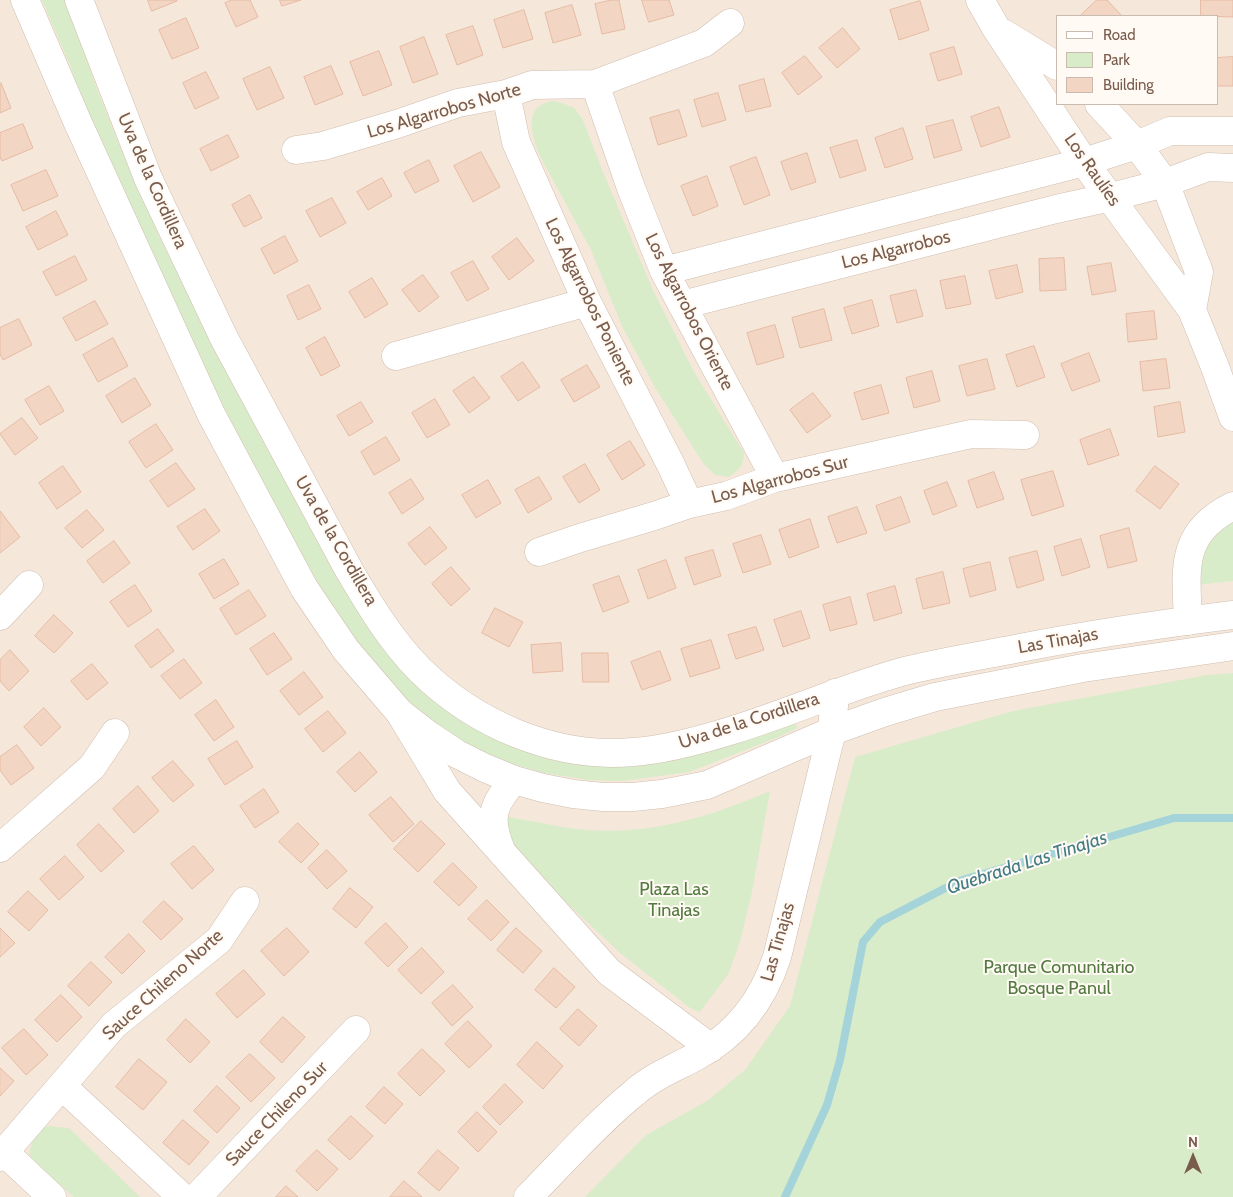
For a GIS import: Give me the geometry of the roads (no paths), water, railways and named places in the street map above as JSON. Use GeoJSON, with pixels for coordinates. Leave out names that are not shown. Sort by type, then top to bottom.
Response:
{"type":"FeatureCollection","features":[{"type":"Feature","properties":{"kind":"street","name":"Uva de la Cordillera"},"geometry":{"type":"LineString","coordinates":[[26,0],[78,123],[211,414],[304,588],[346,650],[400,713],[447,791],[504,856],[609,972],[711,1048]]}},
{"type":"Feature","properties":{"kind":"street","name":"Uva de la Cordillera"},"geometry":{"type":"LineString","coordinates":[[79,0],[148,178],[224,338],[365,597],[398,645],[440,689],[478,714],[519,734],[548,744],[578,750],[605,752],[633,752],[678,745],[732,731],[835,693]]}},
{"type":"Feature","properties":{"kind":"street","name":"Los Raulíes"},"geometry":{"type":"LineString","coordinates":[[980,0],[996,28],[1084,162],[1192,310],[1233,417]]}},
{"type":"Feature","properties":{"kind":"street","name":"Los Algarrobos Norte"},"geometry":{"type":"LineString","coordinates":[[296,150],[323,146],[458,103],[506,94],[532,85],[595,84],[704,43],[730,23]]}},
{"type":"Feature","properties":{"kind":"street","name":"Los Raulíes"},"geometry":{"type":"LineString","coordinates":[[996,28],[1056,65]]}},
{"type":"Feature","properties":{"kind":"street","name":"Los Algarrobos Oriente"},"geometry":{"type":"LineString","coordinates":[[595,84],[630,188],[664,270],[776,478]]}},
{"type":"Feature","properties":{"kind":"street","name":"Los Algarrobos Poniente"},"geometry":{"type":"LineString","coordinates":[[506,94],[516,142],[587,302],[671,465],[689,504]]}},
{"type":"Feature","properties":{"kind":"street"},"geometry":{"type":"LineString","coordinates":[[1100,105],[1137,145],[1165,183],[1199,272],[1192,310]]}},
{"type":"Feature","properties":{"kind":"street"},"geometry":{"type":"LineString","coordinates":[[664,270],[1084,162],[1137,145],[1170,131],[1233,131]]}},
{"type":"Feature","properties":{"kind":"street","name":"Los Algarrobos"},"geometry":{"type":"LineString","coordinates":[[682,305],[1165,183],[1208,167],[1233,168]]}},
{"type":"Feature","properties":{"kind":"street"},"geometry":{"type":"LineString","coordinates":[[396,356],[587,302]]}},
{"type":"Feature","properties":{"kind":"street","name":"Los Algarrobos Sur"},"geometry":{"type":"LineString","coordinates":[[539,552],[689,504],[726,496],[776,478],[971,434],[1026,435]]}},
{"type":"Feature","properties":{"kind":"street"},"geometry":{"type":"LineString","coordinates":[[1188,620],[1186,573],[1191,546],[1207,522],[1233,506]]}},
{"type":"Feature","properties":{"kind":"street"},"geometry":{"type":"LineString","coordinates":[[0,616],[29,585]]}},
{"type":"Feature","properties":{"kind":"street","name":"Las Tinajas"},"geometry":{"type":"LineString","coordinates":[[528,1197],[634,1092],[654,1078],[711,1048],[743,1020],[756,1004],[772,973],[777,957],[832,731],[835,693],[906,671],[990,654],[1068,639],[1188,620],[1233,615]]}},
{"type":"Feature","properties":{"kind":"street","name":"Las Tinajas"},"geometry":{"type":"LineString","coordinates":[[832,731],[935,697],[1082,668],[1233,646]]}},
{"type":"Feature","properties":{"kind":"street","name":"Uva de la Cordillera"},"geometry":{"type":"LineString","coordinates":[[400,713],[457,754],[514,780],[573,794],[633,797],[662,794],[707,785],[832,731]]}},
{"type":"Feature","properties":{"kind":"street"},"geometry":{"type":"LineString","coordinates":[[0,848],[92,767],[115,733]]}},
{"type":"Feature","properties":{"kind":"street","name":"Uva de la Cordillera"},"geometry":{"type":"LineString","coordinates":[[504,856],[493,827],[494,815],[502,794],[514,780]]}},
{"type":"Feature","properties":{"kind":"street","name":"Sauce Chileno Norte"},"geometry":{"type":"LineString","coordinates":[[2,1154],[114,1025],[219,940],[245,901]]}},
{"type":"Feature","properties":{"kind":"street","name":"Sauce Chileno Sur"},"geometry":{"type":"LineString","coordinates":[[197,1197],[356,1030]]}},
{"type":"Feature","properties":{"kind":"street"},"geometry":{"type":"LineString","coordinates":[[62,1086],[182,1197]]}},
{"type":"Feature","properties":{"kind":"street"},"geometry":{"type":"LineString","coordinates":[[2,1154],[52,1197]]}},
{"type":"Feature","properties":{"kind":"waterway","name":"Quebrada Las Tinajas"},"geometry":{"type":"LineString","coordinates":[[785,1197],[827,1105],[840,1060],[863,942],[880,922],[959,881],[1174,818],[1233,818]]}},
{"type":"Feature","properties":{"kind":"park label","name":"Plaza Las Tinajas"},"geometry":{"type":"Point","coordinates":[674,900]}},
{"type":"Feature","properties":{"kind":"park label","name":"Parque Comunitario Bosque Panul"},"geometry":{"type":"Point","coordinates":[1059,978]}}]}
